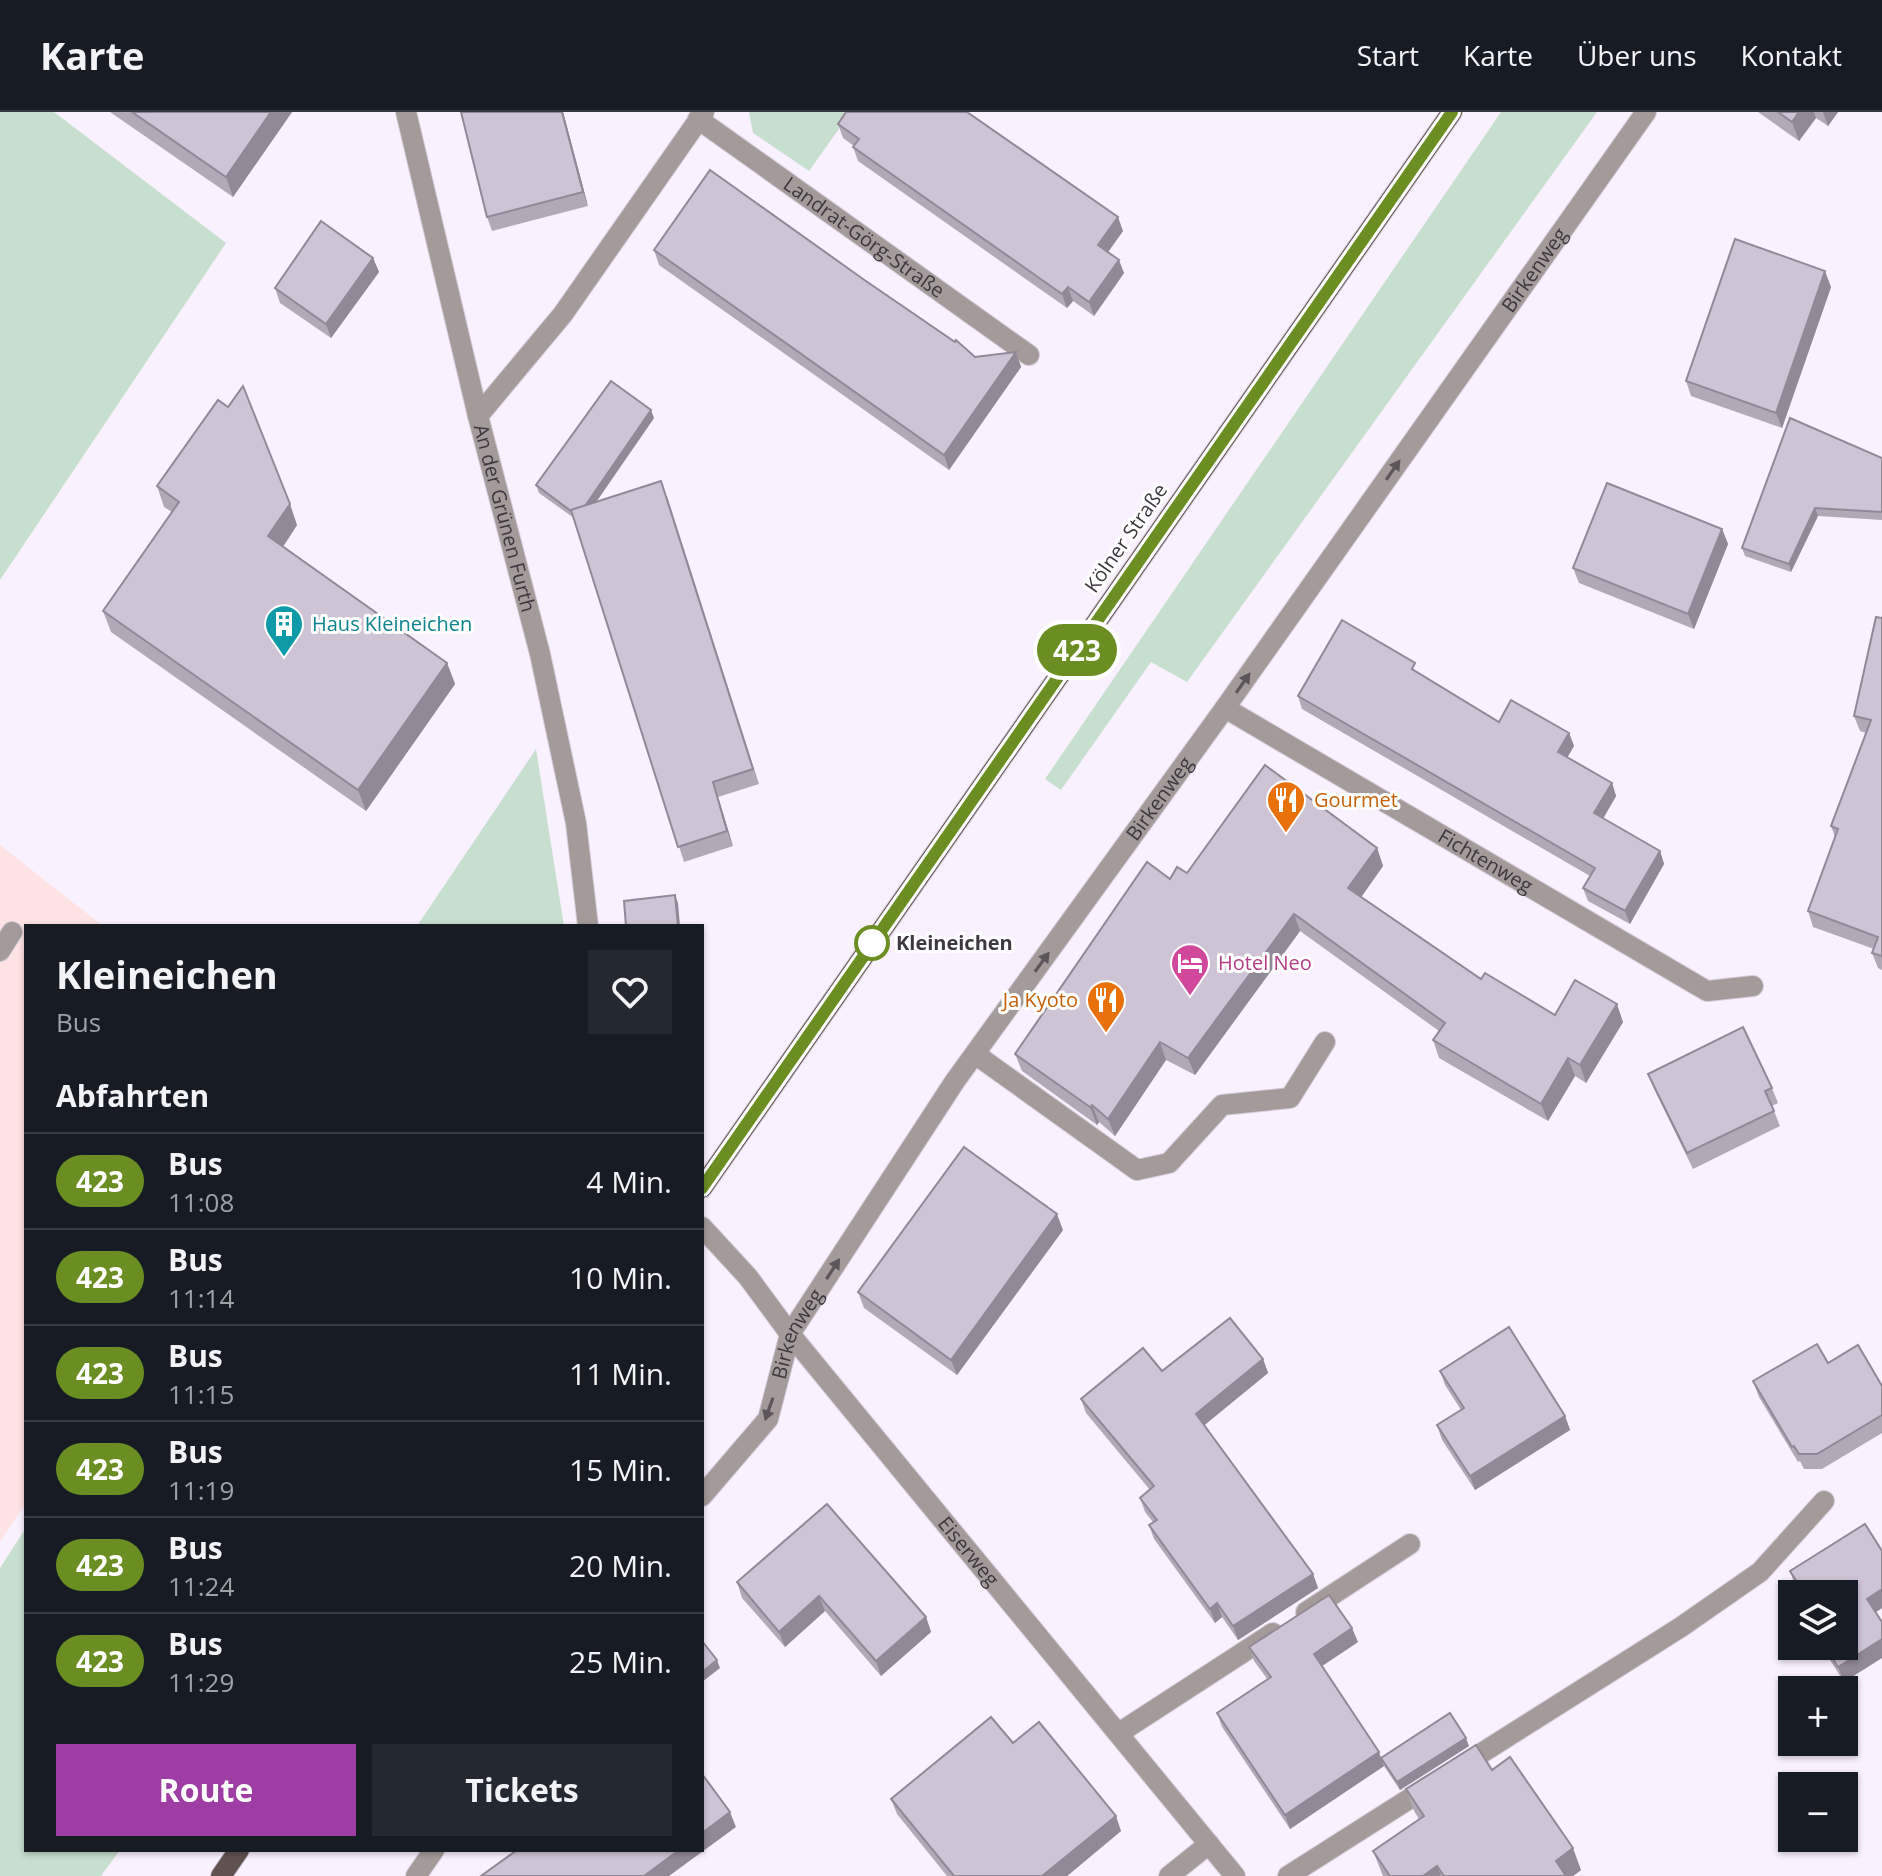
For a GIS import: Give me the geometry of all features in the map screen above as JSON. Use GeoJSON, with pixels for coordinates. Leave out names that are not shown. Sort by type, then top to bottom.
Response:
{"type":"FeatureCollection","features":[{"type":"Feature","properties":{"kind":"main road","name":"Kölner Straße"},"geometry":{"type":"LineString","coordinates":[[704,1185],[1452,112]]}},
{"type":"Feature","properties":{"kind":"main road"},"geometry":{"type":"LineString","coordinates":[[221,1876],[238,1852]]}},
{"type":"Feature","properties":{"kind":"street","name":"An der Grünen Furth"},"geometry":{"type":"LineString","coordinates":[[406,112],[478,416],[540,654],[573,807],[588,924]]}},
{"type":"Feature","properties":{"kind":"street","name":"Birkenweg"},"geometry":{"type":"LineString","coordinates":[[704,1494],[768,1419],[790,1334],[975,1054],[1225,708],[1646,112]]}},
{"type":"Feature","properties":{"kind":"street","name":"Landrat-Görg-Straße"},"geometry":{"type":"LineString","coordinates":[[478,416],[563,314],[701,116],[1029,355]]}},
{"type":"Feature","properties":{"kind":"street","name":"Fichtenweg"},"geometry":{"type":"LineString","coordinates":[[1225,708],[1707,991],[1753,986]]}},
{"type":"Feature","properties":{"kind":"street"},"geometry":{"type":"LineString","coordinates":[[0,951],[12,932]]}},
{"type":"Feature","properties":{"kind":"street"},"geometry":{"type":"LineString","coordinates":[[975,1054],[1137,1170],[1169,1163],[1222,1105],[1290,1098],[1325,1042]]}},
{"type":"Feature","properties":{"kind":"street","name":"Eiserweg"},"geometry":{"type":"LineString","coordinates":[[704,1229],[748,1277],[790,1334],[1235,1876]]}},
{"type":"Feature","properties":{"kind":"street"},"geometry":{"type":"LineString","coordinates":[[1288,1876],[1681,1627],[1749,1580],[1760,1572],[1824,1501]]}},
{"type":"Feature","properties":{"kind":"street"},"geometry":{"type":"LineString","coordinates":[[1119,1733],[1410,1544]]}},
{"type":"Feature","properties":{"kind":"street"},"geometry":{"type":"LineString","coordinates":[[1169,1876],[1209,1844]]}},
{"type":"Feature","properties":{"kind":"street"},"geometry":{"type":"LineString","coordinates":[[416,1876],[433,1852]]}},
{"type":"Feature","properties":{"kind":"shaded area"},"geometry":{"type":"Polygon","coordinates":[[[0,845],[100,924],[24,924],[24,1506],[0,1542],[0,845]]]}},
{"type":"Feature","properties":{"kind":"green space"},"geometry":{"type":"Polygon","coordinates":[[[0,112],[54,112],[226,243],[0,580],[0,112]]]}},
{"type":"Feature","properties":{"kind":"green space"},"geometry":{"type":"Polygon","coordinates":[[[749,112],[851,112],[809,171],[753,133],[749,112]]]}},
{"type":"Feature","properties":{"kind":"green space"},"geometry":{"type":"Polygon","coordinates":[[[1501,112],[1597,112],[1187,682],[1151,662],[1061,790],[1045,779],[1501,112]]]}},
{"type":"Feature","properties":{"kind":"green space"},"geometry":{"type":"Polygon","coordinates":[[[536,749],[564,924],[418,924],[536,749]]]}},
{"type":"Feature","properties":{"kind":"green space"},"geometry":{"type":"Polygon","coordinates":[[[24,1531],[24,1852],[119,1852],[101,1876],[0,1876],[0,1568],[24,1531]]]}},
{"type":"Feature","properties":{"kind":"building"},"geometry":{"type":"Polygon","coordinates":[[[132,112],[271,112],[226,177],[132,112]]]}},
{"type":"Feature","properties":{"kind":"building"},"geometry":{"type":"Polygon","coordinates":[[[461,112],[562,112],[583,192],[487,217],[461,112]]]}},
{"type":"Feature","properties":{"kind":"building"},"geometry":{"type":"Polygon","coordinates":[[[846,112],[967,112],[1118,217],[1098,245],[1119,260],[1089,302],[1068,287],[1062,294],[853,147],[859,139],[838,124],[846,112]]]}},
{"type":"Feature","properties":{"kind":"building"},"geometry":{"type":"Polygon","coordinates":[[[1778,112],[1799,112],[1792,122],[1778,112]]]}},
{"type":"Feature","properties":{"kind":"building"},"geometry":{"type":"Polygon","coordinates":[[[710,170],[863,279],[956,340],[975,357],[1016,352],[944,455],[654,250],[710,170]]]}},
{"type":"Feature","properties":{"kind":"building"},"geometry":{"type":"Polygon","coordinates":[[[321,221],[373,258],[326,324],[275,288],[321,221]]]}},
{"type":"Feature","properties":{"kind":"building"},"geometry":{"type":"Polygon","coordinates":[[[1735,239],[1825,271],[1776,413],[1686,381],[1735,239]]]}},
{"type":"Feature","properties":{"kind":"building"},"geometry":{"type":"Polygon","coordinates":[[[611,381],[651,410],[585,506],[571,511],[536,485],[611,381]]]}},
{"type":"Feature","properties":{"kind":"building","name":"Haus Kleineichen"},"geometry":{"type":"Polygon","coordinates":[[[243,386],[290,504],[268,536],[447,663],[358,790],[103,611],[179,502],[157,486],[218,400],[228,407],[243,386]]]}},
{"type":"Feature","properties":{"kind":"building"},"geometry":{"type":"Polygon","coordinates":[[[1790,418],[1882,458],[1882,512],[1815,508],[1789,564],[1742,548],[1790,418]]]}},
{"type":"Feature","properties":{"kind":"building"},"geometry":{"type":"Polygon","coordinates":[[[661,481],[753,769],[713,782],[727,831],[678,847],[571,510],[661,481]]]}},
{"type":"Feature","properties":{"kind":"building"},"geometry":{"type":"Polygon","coordinates":[[[1607,483],[1722,529],[1688,614],[1573,568],[1607,483]]]}},
{"type":"Feature","properties":{"kind":"building"},"geometry":{"type":"Polygon","coordinates":[[[1876,617],[1882,618],[1882,956],[1872,953],[1878,937],[1808,911],[1838,829],[1831,826],[1871,720],[1854,716],[1876,617]]]}},
{"type":"Feature","properties":{"kind":"building"},"geometry":{"type":"Polygon","coordinates":[[[1342,620],[1415,663],[1412,669],[1499,722],[1511,700],[1569,733],[1558,752],[1612,783],[1594,813],[1660,851],[1625,911],[1583,888],[1595,868],[1298,696],[1342,620]]]}},
{"type":"Feature","properties":{"kind":"building"},"geometry":{"type":"Polygon","coordinates":[[[1265,765],[1377,848],[1348,888],[1481,979],[1485,973],[1555,1015],[1575,980],[1617,1004],[1580,1065],[1568,1058],[1541,1104],[1433,1040],[1445,1023],[1294,914],[1188,1058],[1160,1042],[1108,1119],[1015,1054],[1147,862],[1170,879],[1177,867],[1187,873],[1265,765]]]}},
{"type":"Feature","properties":{"kind":"building"},"geometry":{"type":"Polygon","coordinates":[[[675,895],[678,924],[626,924],[624,901],[675,895]]]}},
{"type":"Feature","properties":{"kind":"building"},"geometry":{"type":"Polygon","coordinates":[[[1743,1027],[1772,1088],[1765,1091],[1774,1111],[1687,1153],[1648,1074],[1743,1027]]]}},
{"type":"Feature","properties":{"kind":"building"},"geometry":{"type":"Polygon","coordinates":[[[964,1147],[1057,1214],[951,1360],[858,1292],[964,1147]]]}},
{"type":"Feature","properties":{"kind":"building"},"geometry":{"type":"Polygon","coordinates":[[[1230,1318],[1263,1359],[1196,1414],[1313,1574],[1233,1626],[1217,1603],[1210,1609],[1149,1525],[1157,1520],[1140,1498],[1154,1486],[1081,1399],[1143,1348],[1162,1371],[1230,1318]]]}},
{"type":"Feature","properties":{"kind":"building"},"geometry":{"type":"Polygon","coordinates":[[[1509,1327],[1565,1416],[1470,1476],[1437,1425],[1464,1408],[1440,1371],[1509,1327]]]}},
{"type":"Feature","properties":{"kind":"building"},"geometry":{"type":"Polygon","coordinates":[[[1817,1344],[1828,1363],[1858,1345],[1882,1386],[1882,1415],[1817,1454],[1799,1454],[1753,1381],[1817,1344]]]}},
{"type":"Feature","properties":{"kind":"building"},"geometry":{"type":"Polygon","coordinates":[[[827,1504],[926,1617],[876,1661],[819,1596],[779,1632],[737,1582],[827,1504]]]}},
{"type":"Feature","properties":{"kind":"building"},"geometry":{"type":"Polygon","coordinates":[[[1865,1524],[1882,1551],[1882,1589],[1867,1599],[1882,1622],[1882,1639],[1858,1654],[1858,1580],[1796,1580],[1790,1571],[1865,1524]]]}},
{"type":"Feature","properties":{"kind":"building"},"geometry":{"type":"Polygon","coordinates":[[[1329,1595],[1352,1628],[1314,1654],[1379,1752],[1285,1815],[1217,1713],[1271,1677],[1249,1647],[1329,1595]]]}},
{"type":"Feature","properties":{"kind":"building"},"geometry":{"type":"Polygon","coordinates":[[[704,1644],[717,1660],[704,1670],[704,1644]]]}},
{"type":"Feature","properties":{"kind":"building"},"geometry":{"type":"Polygon","coordinates":[[[1834,1660],[1849,1660],[1838,1667],[1834,1660]]]}},
{"type":"Feature","properties":{"kind":"building"},"geometry":{"type":"Polygon","coordinates":[[[1450,1713],[1466,1738],[1397,1782],[1381,1758],[1450,1713]]]}},
{"type":"Feature","properties":{"kind":"building"},"geometry":{"type":"Polygon","coordinates":[[[991,1717],[1013,1743],[1039,1722],[1116,1816],[1042,1876],[954,1876],[891,1799],[991,1717]]]}},
{"type":"Feature","properties":{"kind":"building"},"geometry":{"type":"Polygon","coordinates":[[[1476,1745],[1492,1770],[1510,1757],[1573,1848],[1556,1861],[1566,1876],[1444,1876],[1437,1866],[1423,1876],[1390,1876],[1373,1851],[1424,1816],[1406,1789],[1476,1745]]]}},
{"type":"Feature","properties":{"kind":"building"},"geometry":{"type":"Polygon","coordinates":[[[704,1777],[730,1812],[704,1832],[704,1777]]]}},
{"type":"Feature","properties":{"kind":"building"},"geometry":{"type":"Polygon","coordinates":[[[514,1852],[676,1852],[644,1876],[481,1876],[514,1852]]]}},
{"type":"Feature","properties":{"kind":"bus line","name":"423"},"geometry":{"type":"LineString","coordinates":[[704,1185],[1452,112]]}},
{"type":"Feature","properties":{"kind":"place","name":"Haus Kleineichen"},"geometry":{"type":"Point","coordinates":[284,658]}},
{"type":"Feature","properties":{"kind":"place","name":"Gourmet"},"geometry":{"type":"Point","coordinates":[1286,834]}},
{"type":"Feature","properties":{"kind":"place","name":"Kleineichen"},"geometry":{"type":"Point","coordinates":[872,943]}},
{"type":"Feature","properties":{"kind":"place","name":"Hotel Neo"},"geometry":{"type":"Point","coordinates":[1190,997]}},
{"type":"Feature","properties":{"kind":"place","name":"Ja Kyoto"},"geometry":{"type":"Point","coordinates":[1106,1034]}}]}
